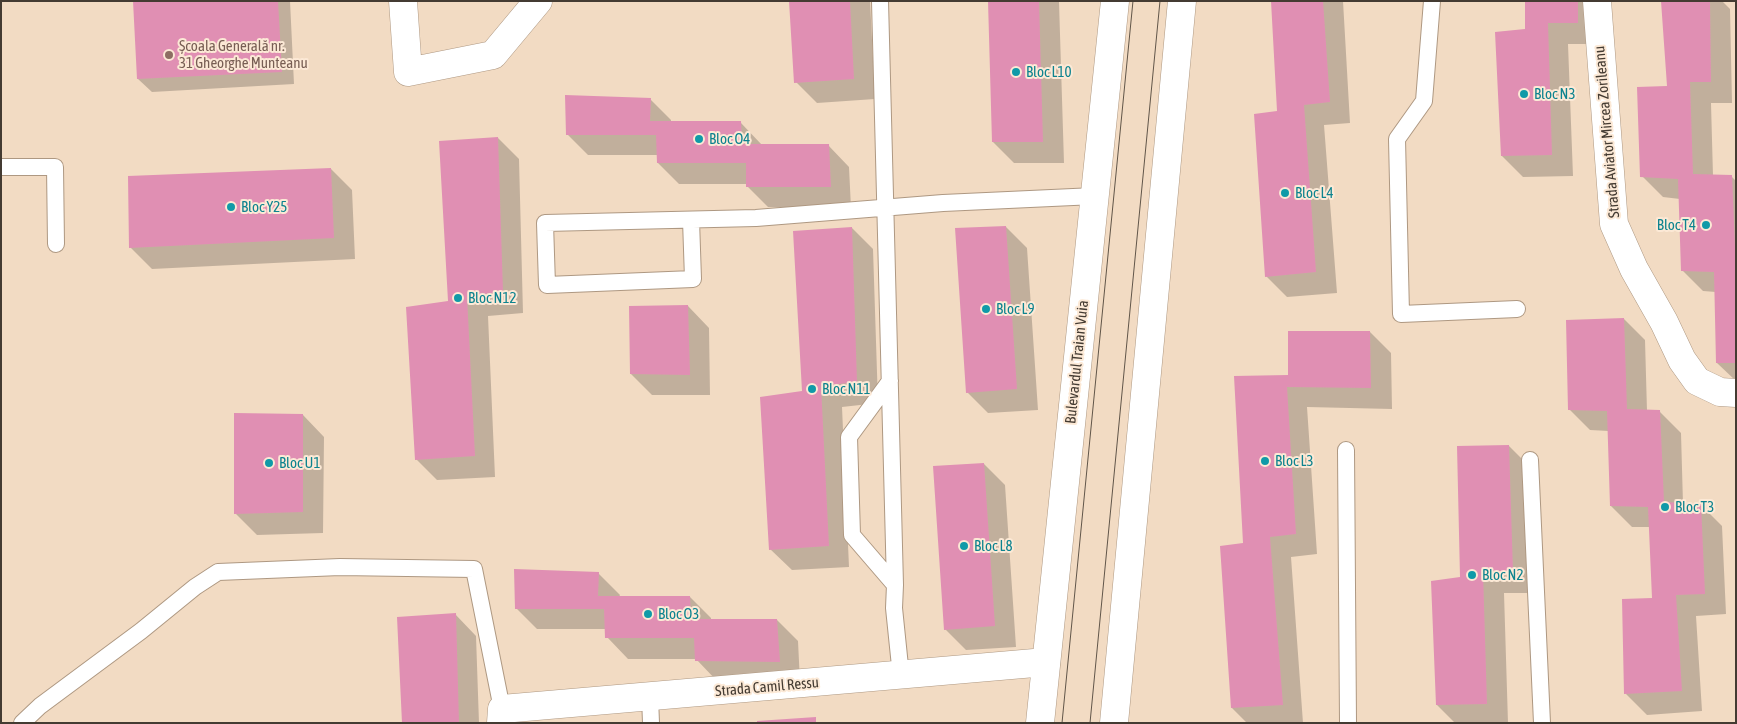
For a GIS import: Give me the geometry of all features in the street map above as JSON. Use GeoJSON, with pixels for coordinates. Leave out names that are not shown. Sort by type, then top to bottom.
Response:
{"type":"FeatureCollection","features":[{"type":"Feature","properties":{"kind":"main road"},"geometry":{"type":"LineString","coordinates":[[403,1],[408,72],[493,55],[538,1]]}},
{"type":"Feature","properties":{"kind":"main road","name":"Bulevardul Traian Vuia"},"geometry":{"type":"LineString","coordinates":[[1040,723],[1115,1]]}},
{"type":"Feature","properties":{"kind":"main road"},"geometry":{"type":"LineString","coordinates":[[1114,723],[1182,1]]}},
{"type":"Feature","properties":{"kind":"main road","name":"Strada Aviator Mircea Zorileanu"},"geometry":{"type":"LineString","coordinates":[[1597,1],[1614,224],[1634,270],[1664,322],[1682,360],[1697,381],[1720,392],[1736,393]]}},
{"type":"Feature","properties":{"kind":"main road","name":"Strada Camil Ressu"},"geometry":{"type":"LineString","coordinates":[[501,716],[651,710],[900,676],[1046,662]]}},
{"type":"Feature","properties":{"kind":"lane"},"geometry":{"type":"LineString","coordinates":[[880,1],[895,585],[894,608],[900,676]]}},
{"type":"Feature","properties":{"kind":"lane"},"geometry":{"type":"LineString","coordinates":[[1432,1],[1424,101],[1398,140],[1400,314],[1518,309]]}},
{"type":"Feature","properties":{"kind":"lane"},"geometry":{"type":"LineString","coordinates":[[1,168],[56,167],[56,244]]}},
{"type":"Feature","properties":{"kind":"lane"},"geometry":{"type":"LineString","coordinates":[[691,220],[693,279],[547,285],[545,223],[756,218],[886,208],[1095,196]]}},
{"type":"Feature","properties":{"kind":"lane"},"geometry":{"type":"LineString","coordinates":[[890,381],[849,436],[852,535],[895,585]]}},
{"type":"Feature","properties":{"kind":"lane"},"geometry":{"type":"LineString","coordinates":[[1346,450],[1348,723]]}},
{"type":"Feature","properties":{"kind":"lane"},"geometry":{"type":"LineString","coordinates":[[1530,460],[1542,723]]}},
{"type":"Feature","properties":{"kind":"lane"},"geometry":{"type":"LineString","coordinates":[[22,723],[40,706],[141,631],[195,587],[218,572],[340,566],[474,569],[501,716]]}},
{"type":"Feature","properties":{"kind":"building"},"geometry":{"type":"Polygon","coordinates":[[[133,1],[278,1],[282,72],[137,79],[133,1]]]}},
{"type":"Feature","properties":{"kind":"building"},"geometry":{"type":"Polygon","coordinates":[[[789,1],[850,1],[854,79],[794,83],[789,1]]]}},
{"type":"Feature","properties":{"kind":"building","name":"Bloc L10"},"geometry":{"type":"Polygon","coordinates":[[[988,1],[1039,1],[1043,142],[992,142],[988,1]]]}},
{"type":"Feature","properties":{"kind":"building","name":"Bloc L4"},"geometry":{"type":"Polygon","coordinates":[[[1271,1],[1323,1],[1330,102],[1304,105],[1316,272],[1265,277],[1254,114],[1277,111],[1271,1]]]}},
{"type":"Feature","properties":{"kind":"building","name":"Bloc N3"},"geometry":{"type":"Polygon","coordinates":[[[1525,1],[1578,1],[1578,23],[1548,23],[1552,155],[1501,156],[1495,32],[1525,29],[1525,1]]]}},
{"type":"Feature","properties":{"kind":"building","name":"Bloc T4"},"geometry":{"type":"Polygon","coordinates":[[[1661,1],[1710,1],[1711,82],[1690,82],[1693,174],[1732,175],[1736,271],[1736,363],[1716,363],[1714,272],[1681,271],[1678,179],[1640,177],[1637,87],[1667,86],[1661,1]]]}},
{"type":"Feature","properties":{"kind":"building","name":"Bloc O4"},"geometry":{"type":"Polygon","coordinates":[[[565,95],[651,98],[650,121],[741,121],[742,144],[829,144],[831,187],[746,187],[746,163],[657,163],[656,135],[566,135],[565,95]]]}},
{"type":"Feature","properties":{"kind":"building","name":"Bloc N12"},"geometry":{"type":"Polygon","coordinates":[[[498,137],[503,292],[467,296],[475,456],[415,460],[406,307],[448,301],[439,141],[498,137]]]}},
{"type":"Feature","properties":{"kind":"building","name":"Bloc Y25"},"geometry":{"type":"Polygon","coordinates":[[[331,168],[334,238],[129,248],[128,176],[331,168]]]}},
{"type":"Feature","properties":{"kind":"building","name":"Bloc L9"},"geometry":{"type":"Polygon","coordinates":[[[1006,226],[1017,389],[966,393],[955,228],[1006,226]]]}},
{"type":"Feature","properties":{"kind":"building","name":"Bloc N11"},"geometry":{"type":"Polygon","coordinates":[[[852,227],[857,382],[821,386],[829,546],[769,550],[760,397],[802,391],[793,231],[852,227]]]}},
{"type":"Feature","properties":{"kind":"building"},"geometry":{"type":"Polygon","coordinates":[[[688,305],[690,375],[630,374],[629,306],[688,305]]]}},
{"type":"Feature","properties":{"kind":"building","name":"Bloc T3"},"geometry":{"type":"Polygon","coordinates":[[[1624,318],[1627,409],[1660,410],[1664,502],[1701,504],[1705,594],[1676,595],[1682,691],[1624,694],[1622,599],[1652,598],[1648,507],[1610,506],[1607,411],[1568,410],[1566,320],[1624,318]]]}},
{"type":"Feature","properties":{"kind":"building","name":"Bloc L3"},"geometry":{"type":"Polygon","coordinates":[[[1288,331],[1370,331],[1371,388],[1287,387],[1296,534],[1270,537],[1283,705],[1231,708],[1220,546],[1243,543],[1234,376],[1288,375],[1288,331]]]}},
{"type":"Feature","properties":{"kind":"building","name":"Bloc U1"},"geometry":{"type":"Polygon","coordinates":[[[234,413],[303,414],[303,512],[234,514],[234,413]]]}},
{"type":"Feature","properties":{"kind":"building","name":"Bloc N2"},"geometry":{"type":"Polygon","coordinates":[[[1509,445],[1513,572],[1483,572],[1487,704],[1436,705],[1431,581],[1460,577],[1457,446],[1509,445]]]}},
{"type":"Feature","properties":{"kind":"building","name":"Bloc L8"},"geometry":{"type":"Polygon","coordinates":[[[984,463],[995,626],[944,630],[933,466],[984,463]]]}},
{"type":"Feature","properties":{"kind":"building","name":"Bloc O3"},"geometry":{"type":"Polygon","coordinates":[[[514,569],[599,572],[598,596],[690,596],[691,619],[777,619],[780,662],[695,661],[694,638],[605,638],[604,609],[515,609],[514,569]]]}},
{"type":"Feature","properties":{"kind":"building"},"geometry":{"type":"Polygon","coordinates":[[[456,613],[459,723],[402,723],[397,617],[456,613]]]}},
{"type":"Feature","properties":{"kind":"building"},"geometry":{"type":"Polygon","coordinates":[[[816,717],[816,723],[757,723],[757,721],[816,717]]]}},
{"type":"Feature","properties":{"kind":"tram line"},"geometry":{"type":"LineString","coordinates":[[1062,723],[1133,1]]}},
{"type":"Feature","properties":{"kind":"tram line"},"geometry":{"type":"LineString","coordinates":[[1090,723],[1160,1]]}},
{"type":"Feature","properties":{"kind":"place","name":"Școala Generală nr. 31 Gheorghe Munteanu"},"geometry":{"type":"Point","coordinates":[169,55]}},
{"type":"Feature","properties":{"kind":"place","name":"Bloc L10"},"geometry":{"type":"Point","coordinates":[1016,72]}},
{"type":"Feature","properties":{"kind":"place","name":"Bloc N3"},"geometry":{"type":"Point","coordinates":[1524,94]}},
{"type":"Feature","properties":{"kind":"place","name":"Bloc O4"},"geometry":{"type":"Point","coordinates":[699,139]}},
{"type":"Feature","properties":{"kind":"place","name":"Bloc L4"},"geometry":{"type":"Point","coordinates":[1285,193]}},
{"type":"Feature","properties":{"kind":"place","name":"Bloc Y25"},"geometry":{"type":"Point","coordinates":[231,207]}},
{"type":"Feature","properties":{"kind":"place","name":"Bloc T4"},"geometry":{"type":"Point","coordinates":[1706,225]}},
{"type":"Feature","properties":{"kind":"place","name":"Bloc N12"},"geometry":{"type":"Point","coordinates":[458,298]}},
{"type":"Feature","properties":{"kind":"place","name":"Bloc L9"},"geometry":{"type":"Point","coordinates":[986,309]}},
{"type":"Feature","properties":{"kind":"place","name":"Bloc N11"},"geometry":{"type":"Point","coordinates":[812,389]}},
{"type":"Feature","properties":{"kind":"place","name":"Bloc L3"},"geometry":{"type":"Point","coordinates":[1265,461]}},
{"type":"Feature","properties":{"kind":"place","name":"Bloc U1"},"geometry":{"type":"Point","coordinates":[269,463]}},
{"type":"Feature","properties":{"kind":"place","name":"Bloc T3"},"geometry":{"type":"Point","coordinates":[1665,507]}},
{"type":"Feature","properties":{"kind":"place","name":"Bloc L8"},"geometry":{"type":"Point","coordinates":[964,546]}},
{"type":"Feature","properties":{"kind":"place","name":"Bloc N2"},"geometry":{"type":"Point","coordinates":[1472,575]}},
{"type":"Feature","properties":{"kind":"place","name":"Bloc O3"},"geometry":{"type":"Point","coordinates":[648,614]}}]}
